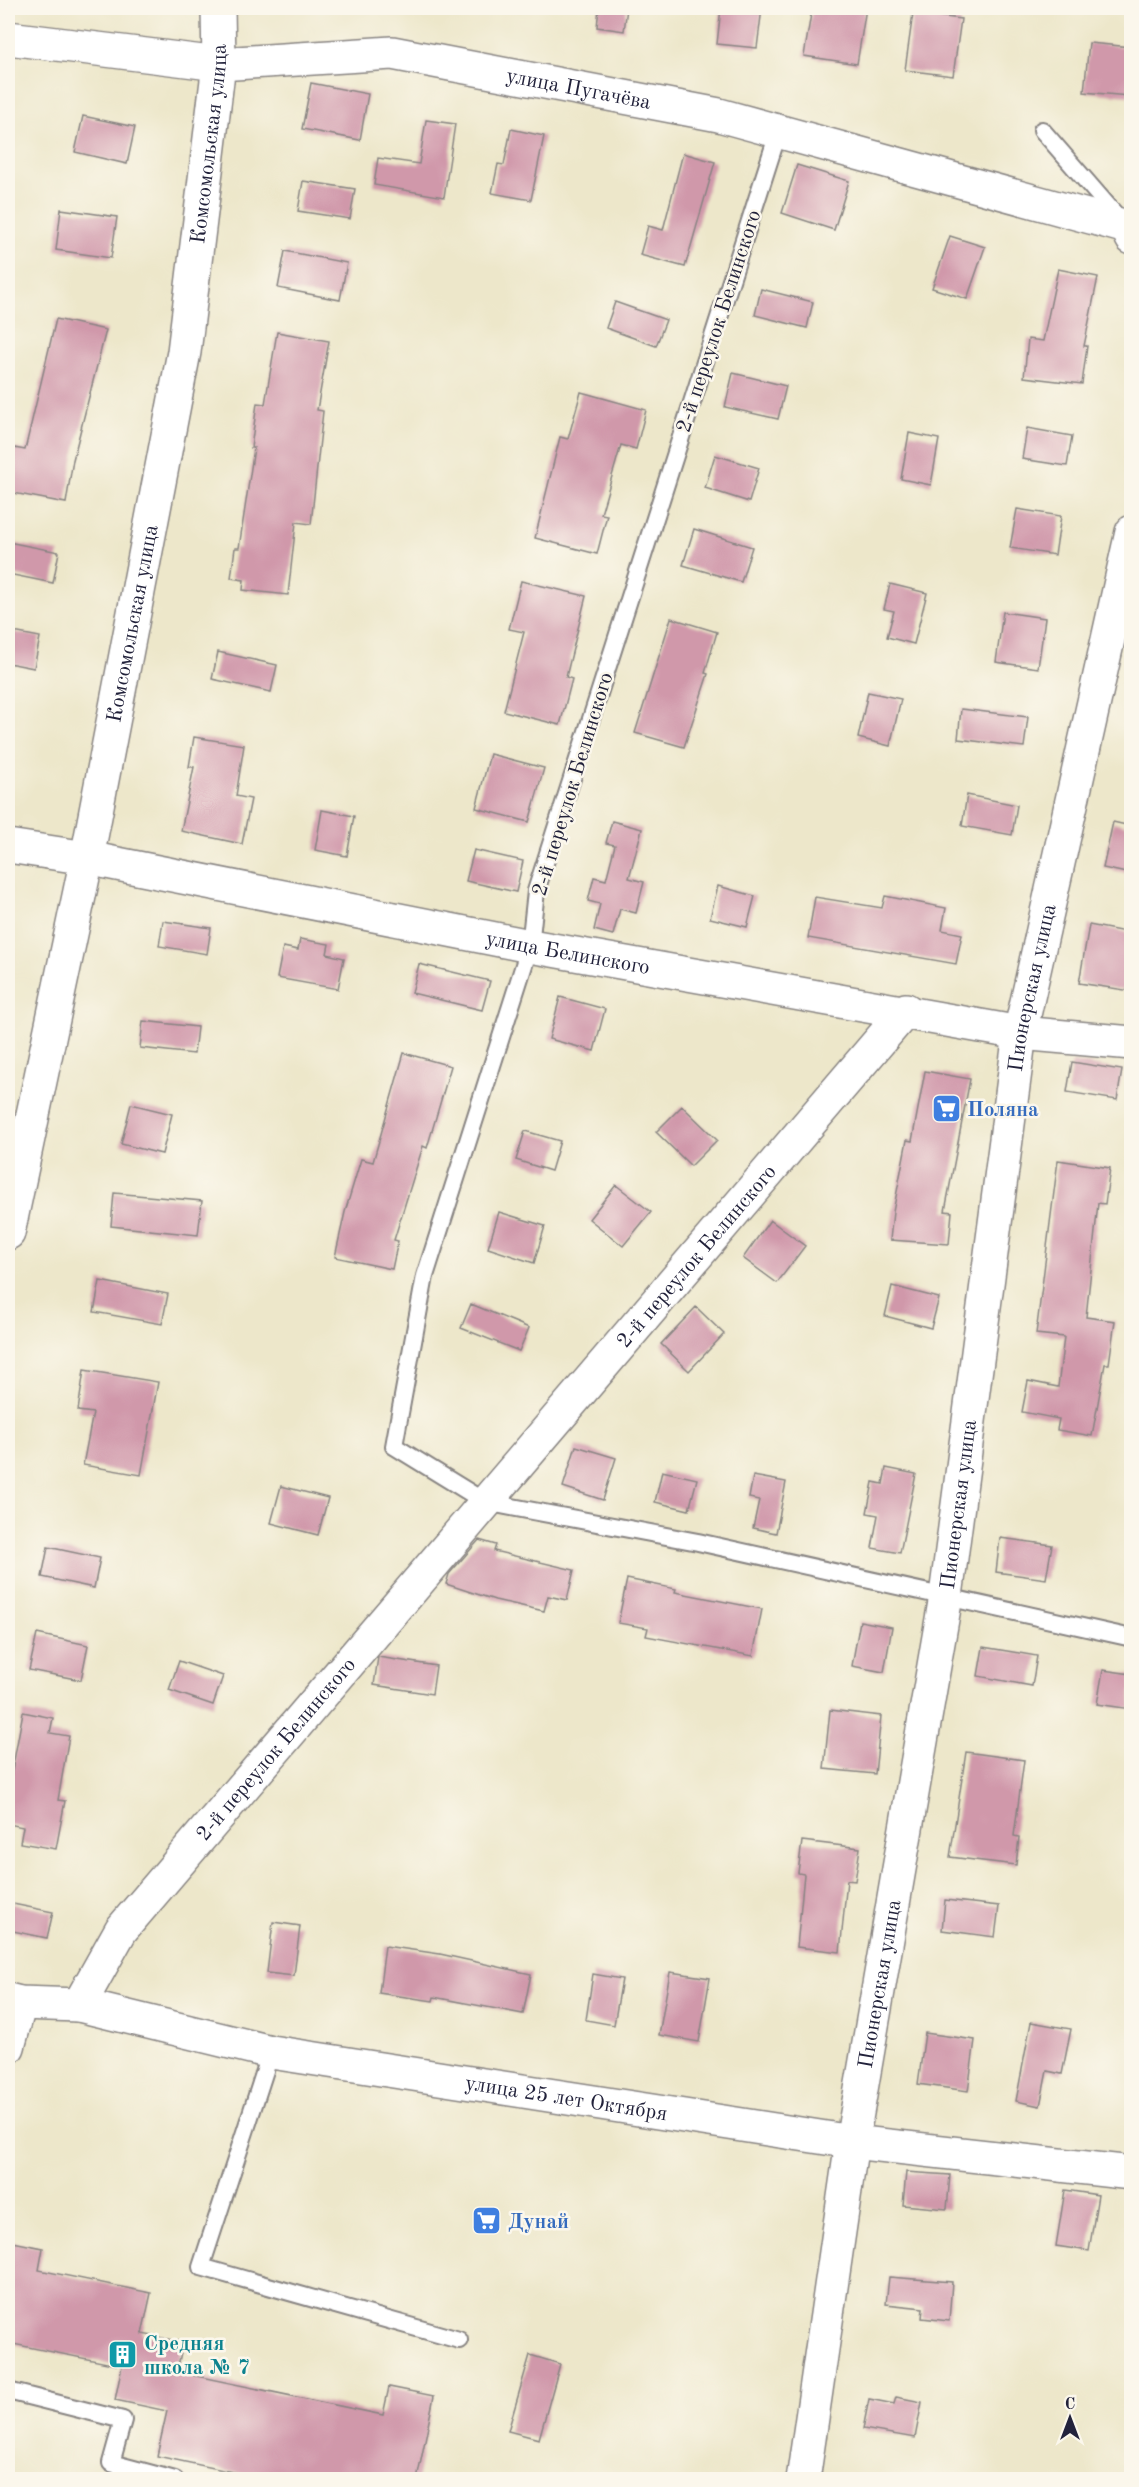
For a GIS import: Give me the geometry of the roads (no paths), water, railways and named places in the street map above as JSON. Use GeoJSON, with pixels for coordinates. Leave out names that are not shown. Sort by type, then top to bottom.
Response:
{"type":"FeatureCollection","features":[{"type":"Feature","properties":{"kind":"street","name":"Комсомольская улица"},"geometry":{"type":"LineString","coordinates":[[8,1233],[87,858],[184,352],[219,64],[218,8]]}},
{"type":"Feature","properties":{"kind":"street","name":"улица Пугачёва"},"geometry":{"type":"LineString","coordinates":[[8,38],[219,64],[392,53],[719,115],[778,130],[1129,233]]}},
{"type":"Feature","properties":{"kind":"street","name":"Пионерская улица"},"geometry":{"type":"LineString","coordinates":[[803,2480],[852,2142],[946,1596],[1020,1033],[1131,532]]}},
{"type":"Feature","properties":{"kind":"street","name":"улица Белинского"},"geometry":{"type":"LineString","coordinates":[[8,846],[87,858],[530,945],[906,1010],[1020,1033],[1131,1043]]}},
{"type":"Feature","properties":{"kind":"street","name":"2-й переулок Белинского"},"geometry":{"type":"LineString","coordinates":[[80,2005],[121,1930],[906,1010]]}},
{"type":"Feature","properties":{"kind":"street","name":"улица 25 лет Октября"},"geometry":{"type":"LineString","coordinates":[[14,2001],[80,2005],[271,2052],[852,2142],[1131,2173]]}},
{"type":"Feature","properties":{"kind":"street"},"geometry":{"type":"LineString","coordinates":[[8,2047],[14,2001]]}},
{"type":"Feature","properties":{"kind":"lane","name":"2-й переулок Белинского"},"geometry":{"type":"LineString","coordinates":[[778,130],[536,891],[530,945],[425,1276],[394,1446],[485,1502],[698,1542],[1131,1638]]}},
{"type":"Feature","properties":{"kind":"lane"},"geometry":{"type":"LineString","coordinates":[[1042,130],[1129,233]]}},
{"type":"Feature","properties":{"kind":"lane"},"geometry":{"type":"LineString","coordinates":[[271,2052],[201,2267],[459,2340]]}},
{"type":"Feature","properties":{"kind":"lane"},"geometry":{"type":"LineString","coordinates":[[8,2391],[123,2420],[111,2463],[175,2480]]}},
{"type":"Feature","properties":{"kind":"place","name":"Поляна"},"geometry":{"type":"Point","coordinates":[946,1109]}},
{"type":"Feature","properties":{"kind":"place","name":"Дунай"},"geometry":{"type":"Point","coordinates":[487,2221]}},
{"type":"Feature","properties":{"kind":"place","name":"Средняя школа № 7"},"geometry":{"type":"Point","coordinates":[123,2355]}}]}
